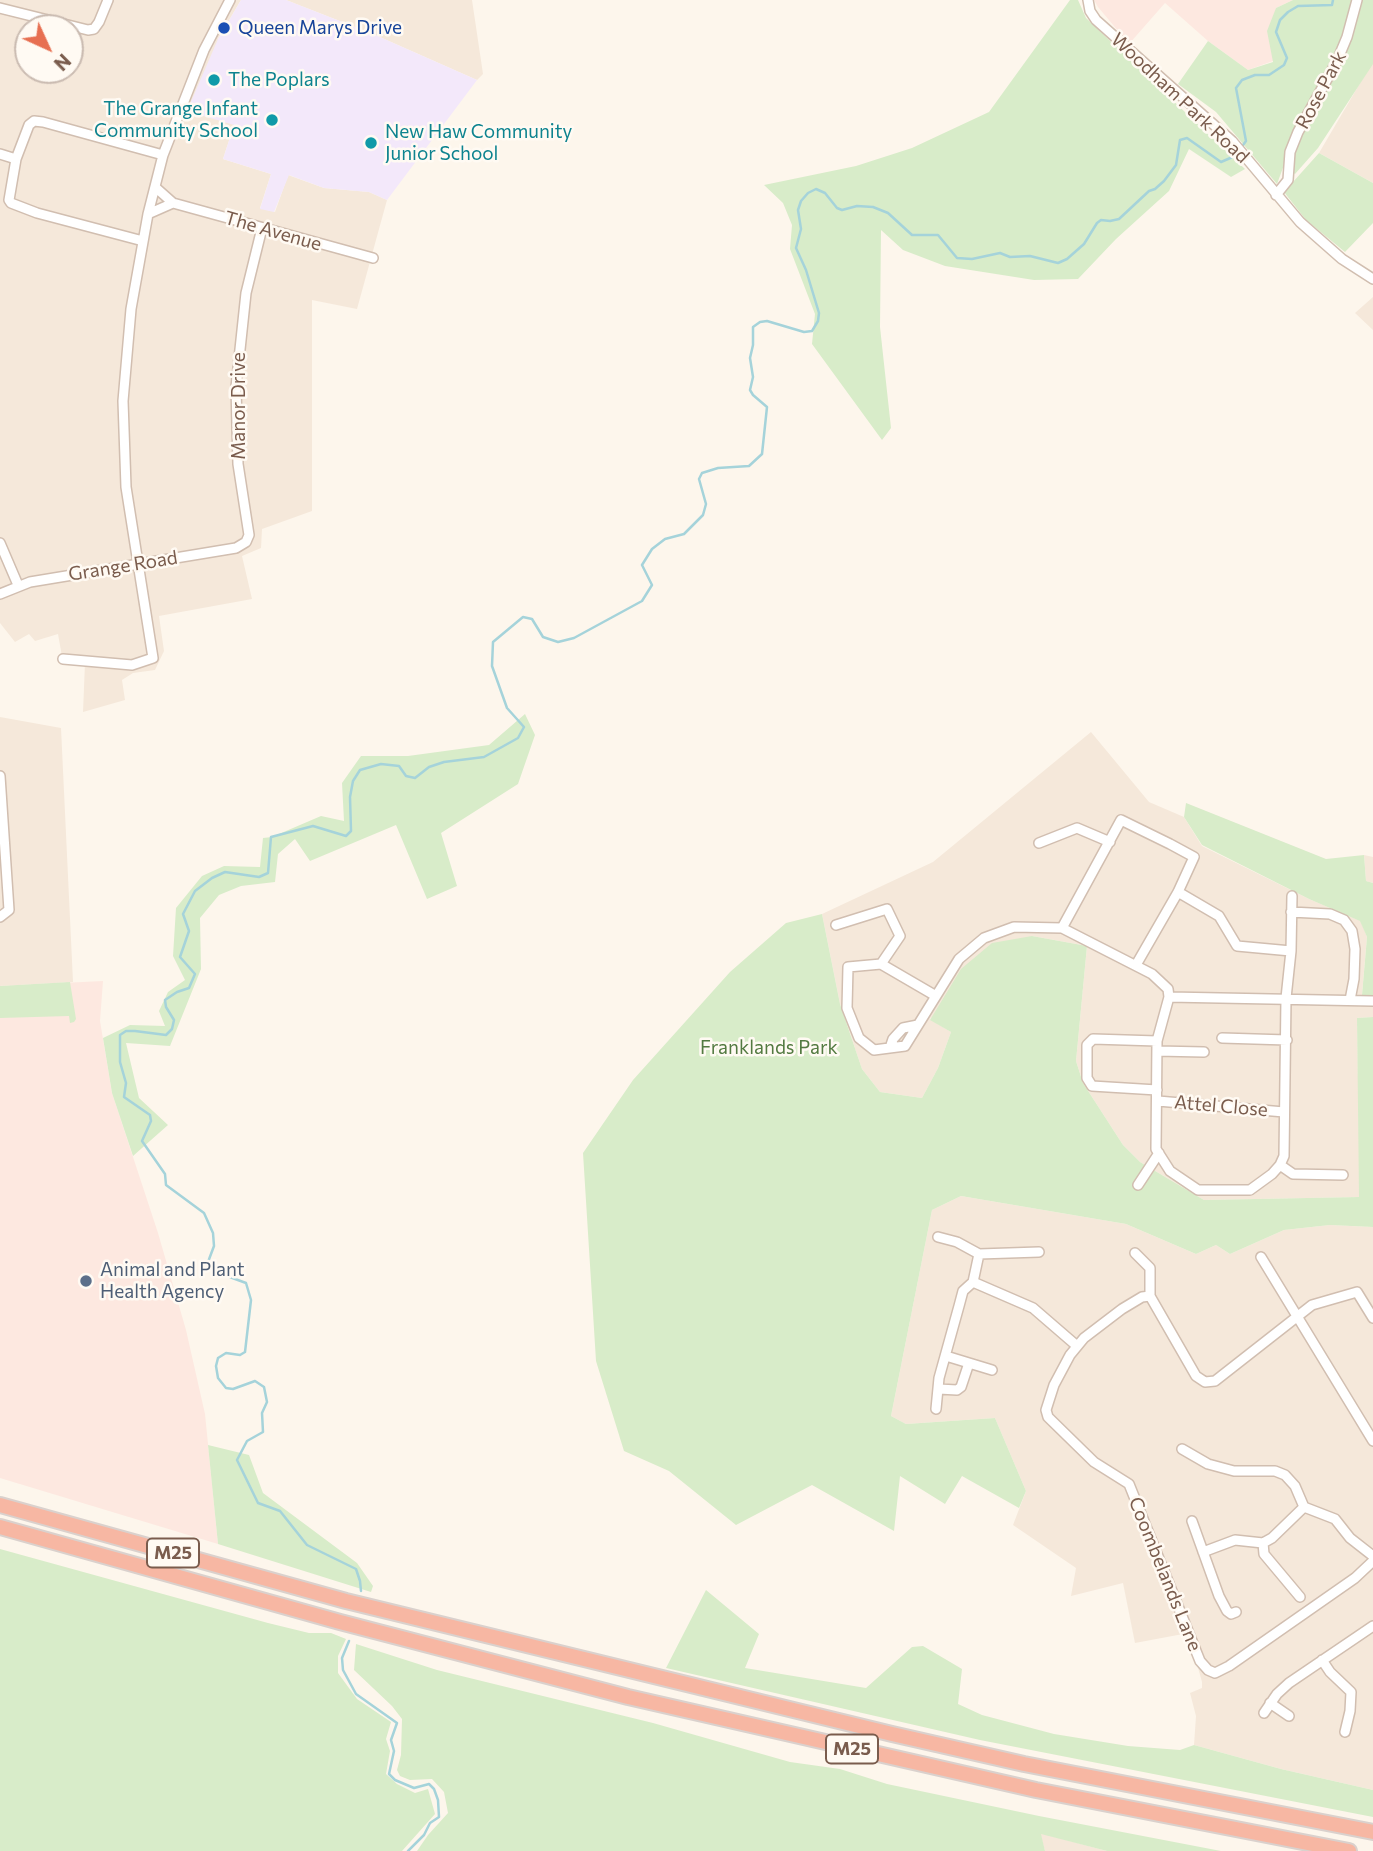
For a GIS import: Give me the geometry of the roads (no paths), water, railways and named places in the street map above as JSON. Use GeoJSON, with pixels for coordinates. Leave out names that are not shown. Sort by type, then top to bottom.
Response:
{"type":"FeatureCollection","features":[{"type":"Feature","properties":{"kind":"highway","name":"M25"},"geometry":{"type":"LineString","coordinates":[[0,1505],[346,1601],[892,1734],[1024,1764],[1373,1832]]}},
{"type":"Feature","properties":{"kind":"highway","name":"M25"},"geometry":{"type":"LineString","coordinates":[[0,1527],[340,1622],[628,1697],[1036,1790],[1349,1851]]}},
{"type":"Feature","properties":{"kind":"street"},"geometry":{"type":"LineString","coordinates":[[0,8],[88,30],[94,29],[99,22],[108,0]]}},
{"type":"Feature","properties":{"kind":"street"},"geometry":{"type":"LineString","coordinates":[[63,659],[132,665],[153,658],[126,487],[123,401],[131,309],[148,214],[163,155],[204,50],[230,0]]}},
{"type":"Feature","properties":{"kind":"street","name":"Woodham Park Road"},"geometry":{"type":"LineString","coordinates":[[1088,0],[1090,11],[1105,29],[1232,141],[1300,222],[1326,247],[1373,278]]}},
{"type":"Feature","properties":{"kind":"street","name":"Rose Park"},"geometry":{"type":"LineString","coordinates":[[1276,195],[1287,180],[1290,152],[1298,132],[1338,61],[1357,0]]}},
{"type":"Feature","properties":{"kind":"street"},"geometry":{"type":"LineString","coordinates":[[143,241],[37,213],[11,203],[9,200],[16,159],[29,125],[34,121],[163,155]]}},
{"type":"Feature","properties":{"kind":"street"},"geometry":{"type":"LineString","coordinates":[[0,154],[16,159]]}},
{"type":"Feature","properties":{"kind":"street","name":"The Avenue"},"geometry":{"type":"LineString","coordinates":[[155,187],[173,203],[373,258]]}},
{"type":"Feature","properties":{"kind":"street"},"geometry":{"type":"LineString","coordinates":[[148,214],[173,203]]}},
{"type":"Feature","properties":{"kind":"street","name":"Manor Drive"},"geometry":{"type":"LineString","coordinates":[[246,542],[249,535],[238,464],[236,387],[246,293],[262,228]]}},
{"type":"Feature","properties":{"kind":"street","name":"Grange Road"},"geometry":{"type":"LineString","coordinates":[[0,594],[18,585],[41,579],[236,548],[246,542]]}},
{"type":"Feature","properties":{"kind":"street"},"geometry":{"type":"LineString","coordinates":[[0,543],[18,585]]}},
{"type":"Feature","properties":{"kind":"street"},"geometry":{"type":"LineString","coordinates":[[0,776],[9,910],[0,917]]}},
{"type":"Feature","properties":{"kind":"street"},"geometry":{"type":"LineString","coordinates":[[1062,928],[1121,820],[1194,857],[1178,892],[1136,965]]}},
{"type":"Feature","properties":{"kind":"street"},"geometry":{"type":"LineString","coordinates":[[1039,843],[1077,828],[1110,842]]}},
{"type":"Feature","properties":{"kind":"street"},"geometry":{"type":"LineString","coordinates":[[1178,892],[1219,916],[1237,946],[1291,951]]}},
{"type":"Feature","properties":{"kind":"street"},"geometry":{"type":"LineString","coordinates":[[936,996],[881,964],[848,967],[847,1008],[859,1038],[874,1050],[905,1045],[918,1025],[959,959],[984,938],[1014,927],[1062,928],[1152,974],[1168,989],[1169,997],[1157,1046],[1156,1149],[1170,1171],[1198,1190],[1250,1190],[1280,1165],[1284,1156],[1286,998],[1291,951],[1292,896]]}},
{"type":"Feature","properties":{"kind":"street"},"geometry":{"type":"LineString","coordinates":[[836,925],[887,909],[900,936],[881,964]]}},
{"type":"Feature","properties":{"kind":"street"},"geometry":{"type":"LineString","coordinates":[[1291,912],[1330,914],[1344,920],[1352,931],[1356,948],[1350,1000]]}},
{"type":"Feature","properties":{"kind":"street"},"geometry":{"type":"LineString","coordinates":[[1169,997],[1373,1001]]}},
{"type":"Feature","properties":{"kind":"street"},"geometry":{"type":"LineString","coordinates":[[1222,1038],[1287,1040]]}},
{"type":"Feature","properties":{"kind":"street"},"geometry":{"type":"LineString","coordinates":[[1157,1090],[1095,1087],[1089,1084],[1087,1045],[1093,1039],[1204,1052]]}},
{"type":"Feature","properties":{"kind":"street","name":"Attel Close"},"geometry":{"type":"LineString","coordinates":[[1158,1101],[1284,1112]]}},
{"type":"Feature","properties":{"kind":"street"},"geometry":{"type":"LineString","coordinates":[[1138,1185],[1159,1153]]}},
{"type":"Feature","properties":{"kind":"street"},"geometry":{"type":"LineString","coordinates":[[1280,1165],[1293,1174],[1343,1175]]}},
{"type":"Feature","properties":{"kind":"street"},"geometry":{"type":"LineString","coordinates":[[938,1237],[957,1242],[979,1254],[1039,1252]]}},
{"type":"Feature","properties":{"kind":"street"},"geometry":{"type":"LineString","coordinates":[[1135,1253],[1150,1269],[1150,1296],[1196,1376],[1205,1382],[1215,1381],[1312,1305],[1357,1292],[1373,1318]]}},
{"type":"Feature","properties":{"kind":"street"},"geometry":{"type":"LineString","coordinates":[[936,1409],[939,1378],[963,1292],[973,1282],[979,1254]]}},
{"type":"Feature","properties":{"kind":"street"},"geometry":{"type":"LineString","coordinates":[[1261,1257],[1373,1441]]}},
{"type":"Feature","properties":{"kind":"street"},"geometry":{"type":"LineString","coordinates":[[973,1282],[1033,1308],[1077,1346],[1094,1328],[1142,1297],[1150,1296]]}},
{"type":"Feature","properties":{"kind":"street","name":"Coombelands Lane"},"geometry":{"type":"LineString","coordinates":[[1077,1346],[1054,1385],[1046,1410],[1048,1417],[1094,1462],[1129,1484],[1200,1661],[1208,1670],[1215,1673],[1258,1647],[1355,1578],[1373,1561]]}},
{"type":"Feature","properties":{"kind":"street"},"geometry":{"type":"LineString","coordinates":[[946,1356],[992,1370]]}},
{"type":"Feature","properties":{"kind":"street"},"geometry":{"type":"LineString","coordinates":[[939,1389],[957,1390],[961,1387],[969,1363]]}},
{"type":"Feature","properties":{"kind":"street"},"geometry":{"type":"LineString","coordinates":[[1182,1449],[1208,1464],[1234,1471],[1266,1471],[1285,1475],[1295,1486],[1304,1507],[1335,1519],[1350,1538],[1373,1556]]}},
{"type":"Feature","properties":{"kind":"street"},"geometry":{"type":"LineString","coordinates":[[1203,1552],[1235,1540],[1263,1543],[1279,1532],[1304,1507]]}},
{"type":"Feature","properties":{"kind":"street"},"geometry":{"type":"LineString","coordinates":[[1192,1521],[1223,1604],[1231,1614],[1236,1612]]}},
{"type":"Feature","properties":{"kind":"street"},"geometry":{"type":"LineString","coordinates":[[1263,1543],[1264,1555],[1300,1597]]}},
{"type":"Feature","properties":{"kind":"street"},"geometry":{"type":"LineString","coordinates":[[1264,1713],[1289,1683],[1373,1626]]}},
{"type":"Feature","properties":{"kind":"street"},"geometry":{"type":"LineString","coordinates":[[1322,1660],[1330,1672],[1351,1692],[1345,1732]]}},
{"type":"Feature","properties":{"kind":"street"},"geometry":{"type":"LineString","coordinates":[[1270,1703],[1289,1716]]}},
{"type":"Feature","properties":{"kind":"waterway"},"geometry":{"type":"LineString","coordinates":[[361,1591],[356,1569],[307,1545],[280,1511],[258,1503],[237,1460],[247,1441],[263,1432],[262,1413],[267,1402],[264,1387],[255,1381],[233,1389],[226,1388],[218,1378],[218,1358],[226,1353],[240,1355],[245,1352],[251,1300],[246,1283],[216,1272],[208,1262],[214,1246],[213,1233],[204,1213],[166,1185],[165,1174],[142,1141],[151,1121],[150,1115],[124,1097],[126,1083],[120,1062],[120,1035],[126,1031],[166,1035],[172,1029],[174,1020],[165,1000],[189,988],[195,974],[180,957],[189,931],[183,914],[195,891],[225,872],[259,877],[268,873],[271,837],[313,826],[346,836],[351,831],[350,797],[353,781],[360,770],[381,764],[399,766],[406,776],[415,778],[429,767],[444,762],[484,757],[518,738],[524,727],[507,708],[492,666],[493,642],[523,617],[532,619],[543,637],[558,642],[574,638],[642,601],[652,585],[642,565],[652,549],[665,539],[684,534],[703,515],[706,504],[699,479],[702,473],[718,468],[749,466],[762,454],[767,407],[750,390],[753,377],[750,358],[753,327],[767,321],[804,332],[812,331],[818,321],[819,313],[796,248],[801,229],[798,210],[808,193],[816,189],[825,193],[837,208],[842,210],[857,206],[873,207],[888,213],[912,235],[938,235],[957,258],[972,259],[1000,253],[1010,257],[1030,256],[1058,263],[1084,244],[1097,223],[1101,220],[1119,219],[1164,181],[1176,165],[1180,140],[1187,138],[1221,162],[1235,156],[1246,141],[1236,88],[1242,80],[1255,75],[1269,75],[1284,65],[1287,58],[1276,32],[1280,20],[1288,12],[1298,6],[1332,5],[1333,0]]}},
{"type":"Feature","properties":{"kind":"waterway"},"geometry":{"type":"LineString","coordinates":[[349,1641],[342,1658],[343,1670],[356,1694],[397,1723],[391,1740],[394,1751],[389,1774],[395,1780],[414,1788],[429,1784],[438,1800],[439,1817],[430,1823],[424,1835],[408,1851]]}},
{"type":"Feature","properties":{"kind":"place","name":"Queen Marys Drive"},"geometry":{"type":"Point","coordinates":[224,28]}},
{"type":"Feature","properties":{"kind":"place","name":"The Poplars"},"geometry":{"type":"Point","coordinates":[214,80]}},
{"type":"Feature","properties":{"kind":"place","name":"The Grange Infant Community School"},"geometry":{"type":"Point","coordinates":[272,120]}},
{"type":"Feature","properties":{"kind":"place","name":"New Haw Community Junior School"},"geometry":{"type":"Point","coordinates":[371,143]}},
{"type":"Feature","properties":{"kind":"place","name":"Animal and Plant Health Agency"},"geometry":{"type":"Point","coordinates":[86,1281]}},
{"type":"Feature","properties":{"kind":"park label","name":"Franklands Park"},"geometry":{"type":"Point","coordinates":[769,1048]}}]}
